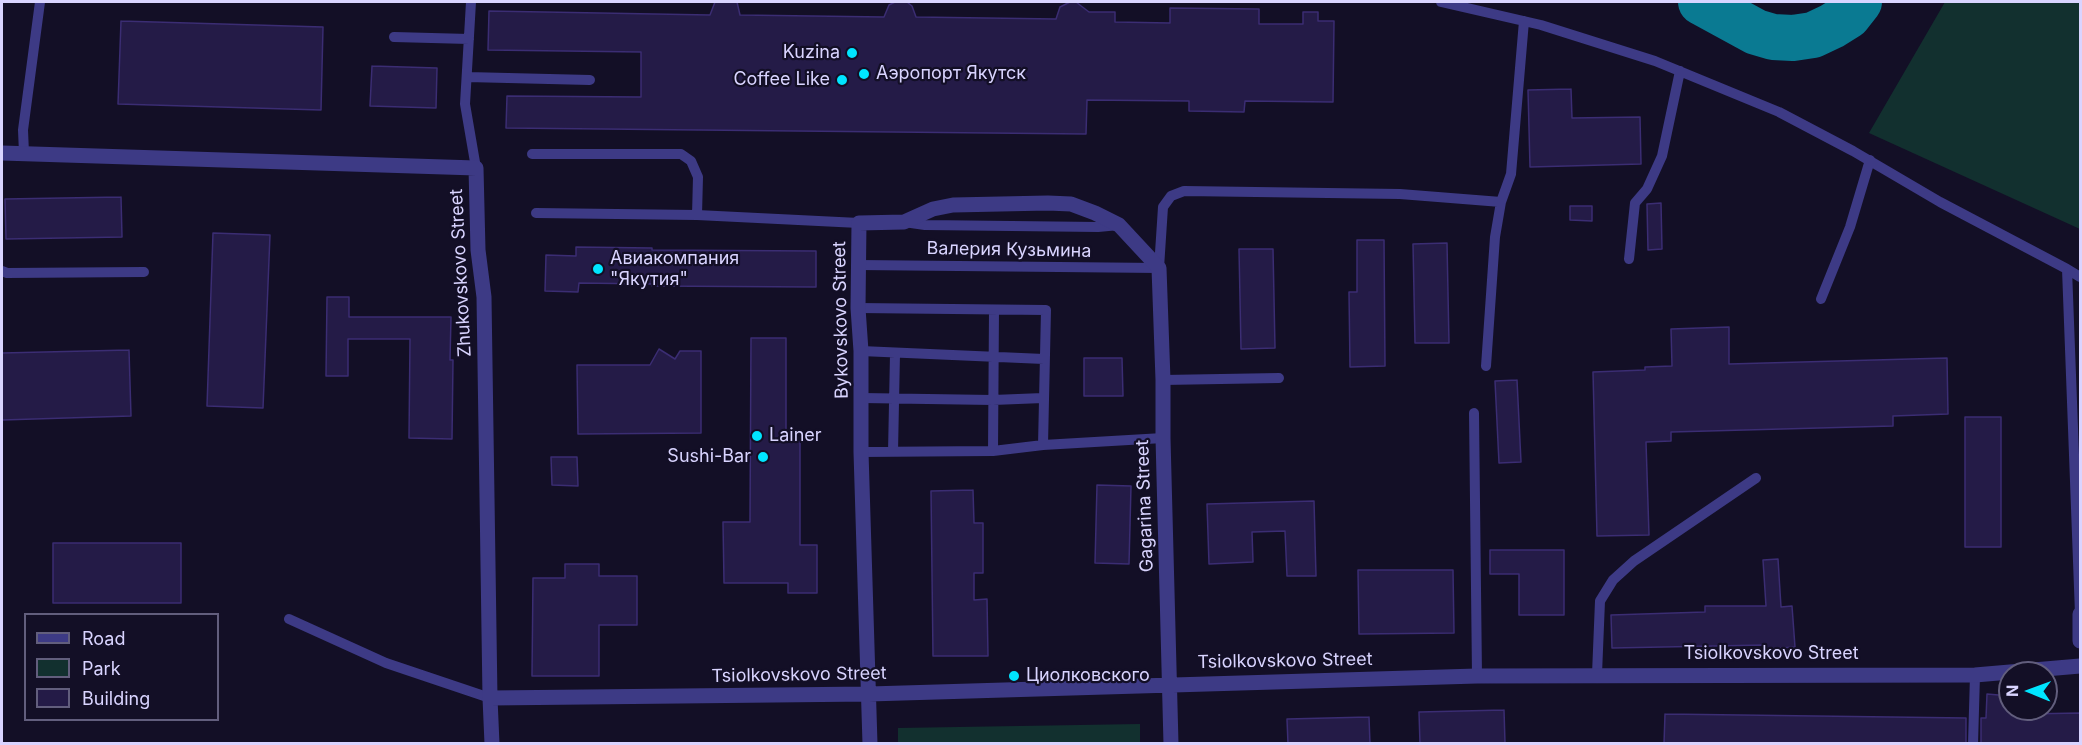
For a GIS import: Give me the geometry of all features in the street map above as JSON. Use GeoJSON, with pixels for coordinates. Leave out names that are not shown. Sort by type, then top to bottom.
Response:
{"type":"FeatureCollection","features":[{"type":"Feature","properties":{"kind":"street","name":"Zhukovskovo Street"},"geometry":{"type":"LineString","coordinates":[[2,153],[476,168],[478,250],[484,297],[492,744]]}},
{"type":"Feature","properties":{"kind":"street","name":"Bykovskovo Street"},"geometry":{"type":"LineString","coordinates":[[870,744],[861,452],[859,223],[904,222],[933,209],[953,205],[1071,204],[1119,225],[1159,268]]}},
{"type":"Feature","properties":{"kind":"street","name":"Gagarina Street"},"geometry":{"type":"LineString","coordinates":[[1159,268],[1171,744]]}},
{"type":"Feature","properties":{"kind":"street"},"geometry":{"type":"LineString","coordinates":[[2080,614],[2080,641]]}},
{"type":"Feature","properties":{"kind":"street","name":"Tsiolkovskovo Street"},"geometry":{"type":"LineString","coordinates":[[490,698],[869,694],[1477,676],[1976,675],[2080,666]]}},
{"type":"Feature","properties":{"kind":"lane"},"geometry":{"type":"LineString","coordinates":[[24,153],[23,130],[40,2]]}},
{"type":"Feature","properties":{"kind":"lane"},"geometry":{"type":"LineString","coordinates":[[471,2],[465,104],[476,168]]}},
{"type":"Feature","properties":{"kind":"lane"},"geometry":{"type":"LineString","coordinates":[[1441,2],[1524,21],[1656,61],[1779,112],[2080,277]]}},
{"type":"Feature","properties":{"kind":"lane"},"geometry":{"type":"LineString","coordinates":[[1486,366],[1495,237],[1501,202],[1511,174],[1524,21]]}},
{"type":"Feature","properties":{"kind":"lane"},"geometry":{"type":"LineString","coordinates":[[394,37],[469,39]]}},
{"type":"Feature","properties":{"kind":"lane"},"geometry":{"type":"LineString","coordinates":[[1629,259],[1635,203],[1647,189],[1662,156],[1680,71]]}},
{"type":"Feature","properties":{"kind":"lane"},"geometry":{"type":"LineString","coordinates":[[467,77],[590,80]]}},
{"type":"Feature","properties":{"kind":"lane"},"geometry":{"type":"LineString","coordinates":[[532,154],[681,154],[691,161],[698,177],[697,215]]}},
{"type":"Feature","properties":{"kind":"lane"},"geometry":{"type":"LineString","coordinates":[[1821,299],[1850,227],[1870,160]]}},
{"type":"Feature","properties":{"kind":"lane"},"geometry":{"type":"LineString","coordinates":[[1159,268],[1163,207],[1171,196],[1184,191],[1400,194],[1501,202]]}},
{"type":"Feature","properties":{"kind":"lane"},"geometry":{"type":"LineString","coordinates":[[536,213],[697,215],[859,223]]}},
{"type":"Feature","properties":{"kind":"lane"},"geometry":{"type":"LineString","coordinates":[[904,222],[925,225],[1098,227],[1119,225]]}},
{"type":"Feature","properties":{"kind":"lane","name":"Валерия Кузьмина"},"geometry":{"type":"LineString","coordinates":[[858,265],[1159,268]]}},
{"type":"Feature","properties":{"kind":"lane"},"geometry":{"type":"LineString","coordinates":[[2067,270],[2080,614]]}},
{"type":"Feature","properties":{"kind":"lane"},"geometry":{"type":"LineString","coordinates":[[2,271],[7,273],[144,272]]}},
{"type":"Feature","properties":{"kind":"lane"},"geometry":{"type":"LineString","coordinates":[[858,308],[1046,310],[1043,445]]}},
{"type":"Feature","properties":{"kind":"lane"},"geometry":{"type":"LineString","coordinates":[[993,451],[994,310]]}},
{"type":"Feature","properties":{"kind":"lane"},"geometry":{"type":"LineString","coordinates":[[861,351],[1044,359]]}},
{"type":"Feature","properties":{"kind":"lane"},"geometry":{"type":"LineString","coordinates":[[893,452],[895,354]]}},
{"type":"Feature","properties":{"kind":"lane"},"geometry":{"type":"LineString","coordinates":[[1163,380],[1279,378]]}},
{"type":"Feature","properties":{"kind":"lane"},"geometry":{"type":"LineString","coordinates":[[862,398],[993,400],[1043,398]]}},
{"type":"Feature","properties":{"kind":"lane"},"geometry":{"type":"LineString","coordinates":[[1474,413],[1477,676]]}},
{"type":"Feature","properties":{"kind":"lane"},"geometry":{"type":"LineString","coordinates":[[861,452],[993,451],[1043,445],[1163,438]]}},
{"type":"Feature","properties":{"kind":"lane"},"geometry":{"type":"LineString","coordinates":[[1598,675],[1600,601],[1613,580],[1634,561],[1756,478]]}},
{"type":"Feature","properties":{"kind":"lane"},"geometry":{"type":"LineString","coordinates":[[289,620],[386,663],[490,698]]}},
{"type":"Feature","properties":{"kind":"lane"},"geometry":{"type":"LineString","coordinates":[[1973,744],[1976,675]]}},
{"type":"Feature","properties":{"kind":"green space"},"geometry":{"type":"Polygon","coordinates":[[[1945,2],[2080,2],[2080,229],[1869,133],[1945,2]]]}},
{"type":"Feature","properties":{"kind":"green space"},"geometry":{"type":"Polygon","coordinates":[[[1140,724],[1140,743],[898,743],[898,728],[1140,724]]]}},
{"type":"Feature","properties":{"kind":"building","name":"Аэропорт Якутск"},"geometry":{"type":"Polygon","coordinates":[[[715,2],[737,2],[740,15],[884,17],[889,5],[895,2],[907,2],[912,6],[916,17],[1056,19],[1060,7],[1076,2],[1089,12],[1115,12],[1115,22],[1170,23],[1170,8],[1259,9],[1259,24],[1303,24],[1303,12],[1318,12],[1318,21],[1334,21],[1333,102],[1245,101],[1244,112],[1189,111],[1189,101],[1087,100],[1086,134],[506,128],[507,96],[641,97],[641,52],[488,50],[489,11],[710,15],[715,2]]]}},
{"type":"Feature","properties":{"kind":"building"},"geometry":{"type":"Polygon","coordinates":[[[121,21],[323,27],[321,110],[118,104],[121,21]]]}},
{"type":"Feature","properties":{"kind":"building"},"geometry":{"type":"Polygon","coordinates":[[[372,66],[437,68],[436,108],[370,106],[372,66]]]}},
{"type":"Feature","properties":{"kind":"building"},"geometry":{"type":"Polygon","coordinates":[[[1571,89],[1572,118],[1640,117],[1641,164],[1530,167],[1528,90],[1571,89]]]}},
{"type":"Feature","properties":{"kind":"building"},"geometry":{"type":"Polygon","coordinates":[[[121,197],[122,237],[6,239],[5,199],[121,197]]]}},
{"type":"Feature","properties":{"kind":"building"},"geometry":{"type":"Polygon","coordinates":[[[1661,203],[1662,249],[1648,250],[1647,204],[1661,203]]]}},
{"type":"Feature","properties":{"kind":"building"},"geometry":{"type":"Polygon","coordinates":[[[1570,206],[1592,206],[1592,221],[1570,220],[1570,206]]]}},
{"type":"Feature","properties":{"kind":"building"},"geometry":{"type":"Polygon","coordinates":[[[213,233],[270,235],[263,408],[207,406],[213,233]]]}},
{"type":"Feature","properties":{"kind":"building"},"geometry":{"type":"Polygon","coordinates":[[[1357,240],[1384,240],[1385,366],[1350,367],[1349,292],[1357,292],[1357,240]]]}},
{"type":"Feature","properties":{"kind":"building"},"geometry":{"type":"Polygon","coordinates":[[[1447,243],[1449,343],[1415,343],[1413,244],[1447,243]]]}},
{"type":"Feature","properties":{"kind":"building"},"geometry":{"type":"Polygon","coordinates":[[[576,247],[816,251],[816,287],[579,283],[578,292],[545,291],[546,255],[576,256],[576,247]]]}},
{"type":"Feature","properties":{"kind":"building"},"geometry":{"type":"Polygon","coordinates":[[[1239,249],[1273,249],[1275,348],[1241,349],[1239,249]]]}},
{"type":"Feature","properties":{"kind":"building"},"geometry":{"type":"Polygon","coordinates":[[[327,297],[349,297],[349,317],[451,317],[452,439],[409,438],[410,339],[348,339],[348,376],[326,376],[327,297]]]}},
{"type":"Feature","properties":{"kind":"building"},"geometry":{"type":"Polygon","coordinates":[[[1729,327],[1729,364],[1947,358],[1948,414],[1893,416],[1893,426],[1671,432],[1671,441],[1646,442],[1649,535],[1597,536],[1593,372],[1645,370],[1645,367],[1672,366],[1671,329],[1729,327]]]}},
{"type":"Feature","properties":{"kind":"building"},"geometry":{"type":"Polygon","coordinates":[[[751,338],[786,338],[786,441],[800,441],[800,545],[817,545],[817,593],[788,593],[788,583],[724,583],[723,522],[750,522],[751,338]]]}},
{"type":"Feature","properties":{"kind":"building"},"geometry":{"type":"Polygon","coordinates":[[[659,349],[675,359],[680,351],[701,351],[701,433],[578,434],[577,365],[650,365],[659,349]]]}},
{"type":"Feature","properties":{"kind":"building"},"geometry":{"type":"Polygon","coordinates":[[[129,350],[131,416],[2,420],[2,353],[129,350]]]}},
{"type":"Feature","properties":{"kind":"building"},"geometry":{"type":"Polygon","coordinates":[[[1084,358],[1122,358],[1123,396],[1084,396],[1084,358]]]}},
{"type":"Feature","properties":{"kind":"building"},"geometry":{"type":"Polygon","coordinates":[[[1517,380],[1521,462],[1499,463],[1495,381],[1517,380]]]}},
{"type":"Feature","properties":{"kind":"building"},"geometry":{"type":"Polygon","coordinates":[[[1965,417],[2001,417],[2001,547],[1965,547],[1965,417]]]}},
{"type":"Feature","properties":{"kind":"building"},"geometry":{"type":"Polygon","coordinates":[[[551,457],[577,457],[578,486],[552,485],[551,457]]]}},
{"type":"Feature","properties":{"kind":"building"},"geometry":{"type":"Polygon","coordinates":[[[1097,485],[1131,486],[1129,564],[1095,563],[1097,485]]]}},
{"type":"Feature","properties":{"kind":"building"},"geometry":{"type":"Polygon","coordinates":[[[973,490],[974,523],[983,523],[983,573],[974,573],[974,600],[987,599],[988,656],[933,656],[931,491],[973,490]]]}},
{"type":"Feature","properties":{"kind":"building"},"geometry":{"type":"Polygon","coordinates":[[[1314,501],[1316,576],[1287,576],[1285,531],[1252,532],[1253,562],[1209,564],[1207,504],[1314,501]]]}},
{"type":"Feature","properties":{"kind":"building"},"geometry":{"type":"Polygon","coordinates":[[[53,543],[181,543],[181,603],[53,603],[53,543]]]}},
{"type":"Feature","properties":{"kind":"building"},"geometry":{"type":"Polygon","coordinates":[[[1490,550],[1564,550],[1564,615],[1519,615],[1519,574],[1490,574],[1490,550]]]}},
{"type":"Feature","properties":{"kind":"building"},"geometry":{"type":"Polygon","coordinates":[[[1778,559],[1781,607],[1792,606],[1795,647],[1765,649],[1765,645],[1612,648],[1611,615],[1705,612],[1705,606],[1766,606],[1763,560],[1778,559]]]}},
{"type":"Feature","properties":{"kind":"building"},"geometry":{"type":"Polygon","coordinates":[[[565,564],[599,564],[599,576],[637,576],[637,625],[599,625],[599,676],[532,676],[533,578],[565,578],[565,564]]]}},
{"type":"Feature","properties":{"kind":"building"},"geometry":{"type":"Polygon","coordinates":[[[1358,570],[1453,570],[1454,633],[1359,634],[1358,570]]]}},
{"type":"Feature","properties":{"kind":"building"},"geometry":{"type":"Polygon","coordinates":[[[1987,694],[1998,695],[1998,721],[2058,721],[2058,713],[2080,713],[2080,744],[1981,744],[1981,718],[1986,718],[1987,694]]]}},
{"type":"Feature","properties":{"kind":"building"},"geometry":{"type":"Polygon","coordinates":[[[1504,710],[1505,743],[1420,744],[1419,712],[1504,710]]]}},
{"type":"Feature","properties":{"kind":"building"},"geometry":{"type":"Polygon","coordinates":[[[1665,714],[1966,718],[1966,744],[1664,744],[1665,714]]]}},
{"type":"Feature","properties":{"kind":"building"},"geometry":{"type":"Polygon","coordinates":[[[1369,717],[1370,744],[1288,744],[1287,719],[1369,717]]]}},
{"type":"Feature","properties":{"kind":"taxiway"},"geometry":{"type":"LineString","coordinates":[[1701,2],[1756,32],[1773,37],[1793,38],[1813,35],[1832,26],[1848,16],[1859,2]]}},
{"type":"Feature","properties":{"kind":"place","name":"Kuzina"},"geometry":{"type":"Point","coordinates":[852,53]}},
{"type":"Feature","properties":{"kind":"place","name":"Аэропорт Якутск"},"geometry":{"type":"Point","coordinates":[864,74]}},
{"type":"Feature","properties":{"kind":"place","name":"Coffee Like"},"geometry":{"type":"Point","coordinates":[842,80]}},
{"type":"Feature","properties":{"kind":"place","name":"Авиакомпания \"Якутия\""},"geometry":{"type":"Point","coordinates":[598,269]}},
{"type":"Feature","properties":{"kind":"place","name":"Lainer"},"geometry":{"type":"Point","coordinates":[757,436]}},
{"type":"Feature","properties":{"kind":"place","name":"Sushi-Bar"},"geometry":{"type":"Point","coordinates":[763,457]}},
{"type":"Feature","properties":{"kind":"place","name":"Циолковского"},"geometry":{"type":"Point","coordinates":[1014,676]}}]}
